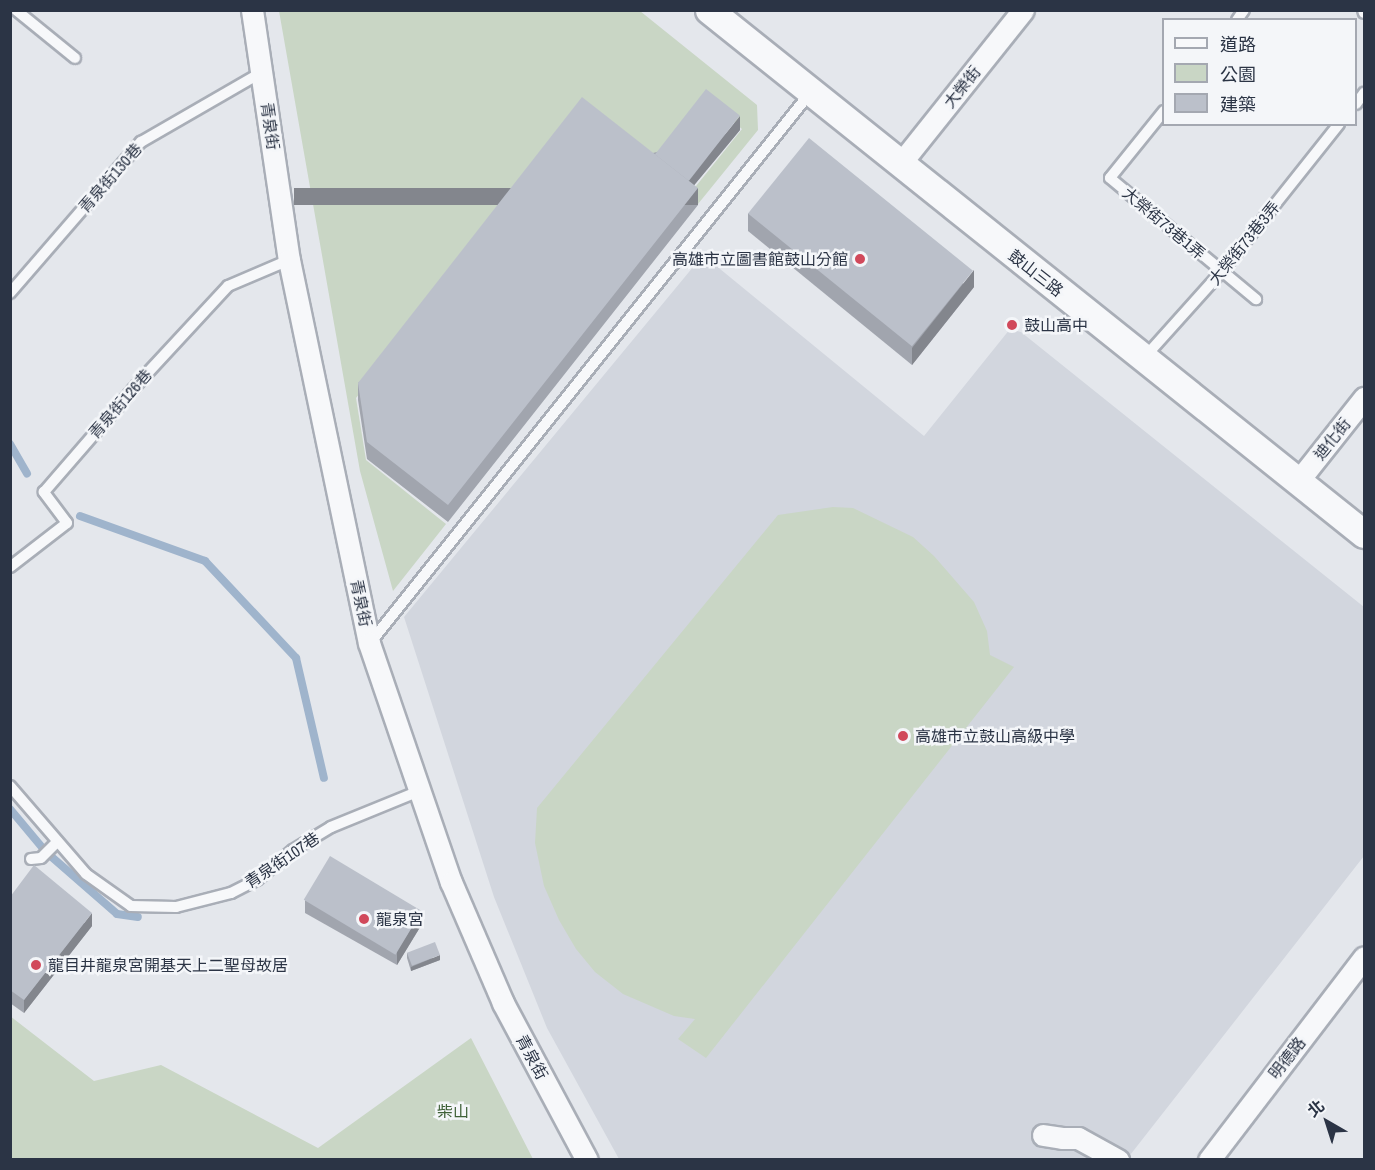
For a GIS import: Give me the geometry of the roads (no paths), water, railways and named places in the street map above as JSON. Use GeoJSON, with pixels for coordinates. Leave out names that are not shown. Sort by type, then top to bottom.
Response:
{"type":"FeatureCollection","features":[{"type":"Feature","properties":{"kind":"street","name":"青泉街"},"geometry":{"type":"LineString","coordinates":[[252,10],[289,260],[369,643],[452,882],[503,1003],[587,1160]]}},
{"type":"Feature","properties":{"kind":"street","name":"鼓山三路"},"geometry":{"type":"LineString","coordinates":[[709,10],[810,93],[1365,534]]}},
{"type":"Feature","properties":{"kind":"street","name":"大榮街"},"geometry":{"type":"LineString","coordinates":[[900,164],[1023,10]]}},
{"type":"Feature","properties":{"kind":"street","name":"迪化街"},"geometry":{"type":"LineString","coordinates":[[1299,480],[1365,398]]}},
{"type":"Feature","properties":{"kind":"street","name":"明德路"},"geometry":{"type":"LineString","coordinates":[[1209,1160],[1365,957]]}},
{"type":"Feature","properties":{"kind":"street"},"geometry":{"type":"LineString","coordinates":[[1043,1135],[1078,1138],[1118,1160]]}},
{"type":"Feature","properties":{"kind":"lane"},"geometry":{"type":"LineString","coordinates":[[16,10],[75,58]]}},
{"type":"Feature","properties":{"kind":"lane","name":"青泉街130巷"},"geometry":{"type":"LineString","coordinates":[[10,293],[141,142],[262,71]]}},
{"type":"Feature","properties":{"kind":"lane"},"geometry":{"type":"LineString","coordinates":[[369,643],[810,93]]}},
{"type":"Feature","properties":{"kind":"lane","name":"大榮街73巷1弄"},"geometry":{"type":"LineString","coordinates":[[1162,113],[1110,178],[1256,299]]}},
{"type":"Feature","properties":{"kind":"lane","name":"大榮街73巷3弄"},"geometry":{"type":"LineString","coordinates":[[1144,358],[1222,271],[1337,126]]}},
{"type":"Feature","properties":{"kind":"lane","name":"青泉街126巷"},"geometry":{"type":"LineString","coordinates":[[10,567],[67,523],[44,492],[215,293],[289,260]]}},
{"type":"Feature","properties":{"kind":"lane","name":"青泉街107巷"},"geometry":{"type":"LineString","coordinates":[[10,786],[86,874],[131,906],[176,907],[231,893],[257,880],[293,850],[331,827],[419,791]]}},
{"type":"Feature","properties":{"kind":"lane"},"geometry":{"type":"LineString","coordinates":[[36,859],[57,842]]}},
{"type":"Feature","properties":{"kind":"waterway"},"geometry":{"type":"LineString","coordinates":[[10,444],[27,473]]}},
{"type":"Feature","properties":{"kind":"waterway"},"geometry":{"type":"LineString","coordinates":[[80,516],[205,561],[296,658],[324,778]]}},
{"type":"Feature","properties":{"kind":"waterway"},"geometry":{"type":"LineString","coordinates":[[10,809],[46,852],[117,914],[138,917]]}},
{"type":"Feature","properties":{"kind":"place","name":"高雄市立圖書館鼓山分館"},"geometry":{"type":"Point","coordinates":[860,259]}},
{"type":"Feature","properties":{"kind":"place","name":"鼓山高中"},"geometry":{"type":"Point","coordinates":[1012,325]}},
{"type":"Feature","properties":{"kind":"place","name":"高雄市立鼓山高級中學"},"geometry":{"type":"Point","coordinates":[903,736]}},
{"type":"Feature","properties":{"kind":"place","name":"龍泉宮"},"geometry":{"type":"Point","coordinates":[364,919]}},
{"type":"Feature","properties":{"kind":"place","name":"龍目井龍泉宮開基天上二聖母故居"},"geometry":{"type":"Point","coordinates":[36,965]}},
{"type":"Feature","properties":{"kind":"park label","name":"柴山"},"geometry":{"type":"Point","coordinates":[453,1111]}}]}
